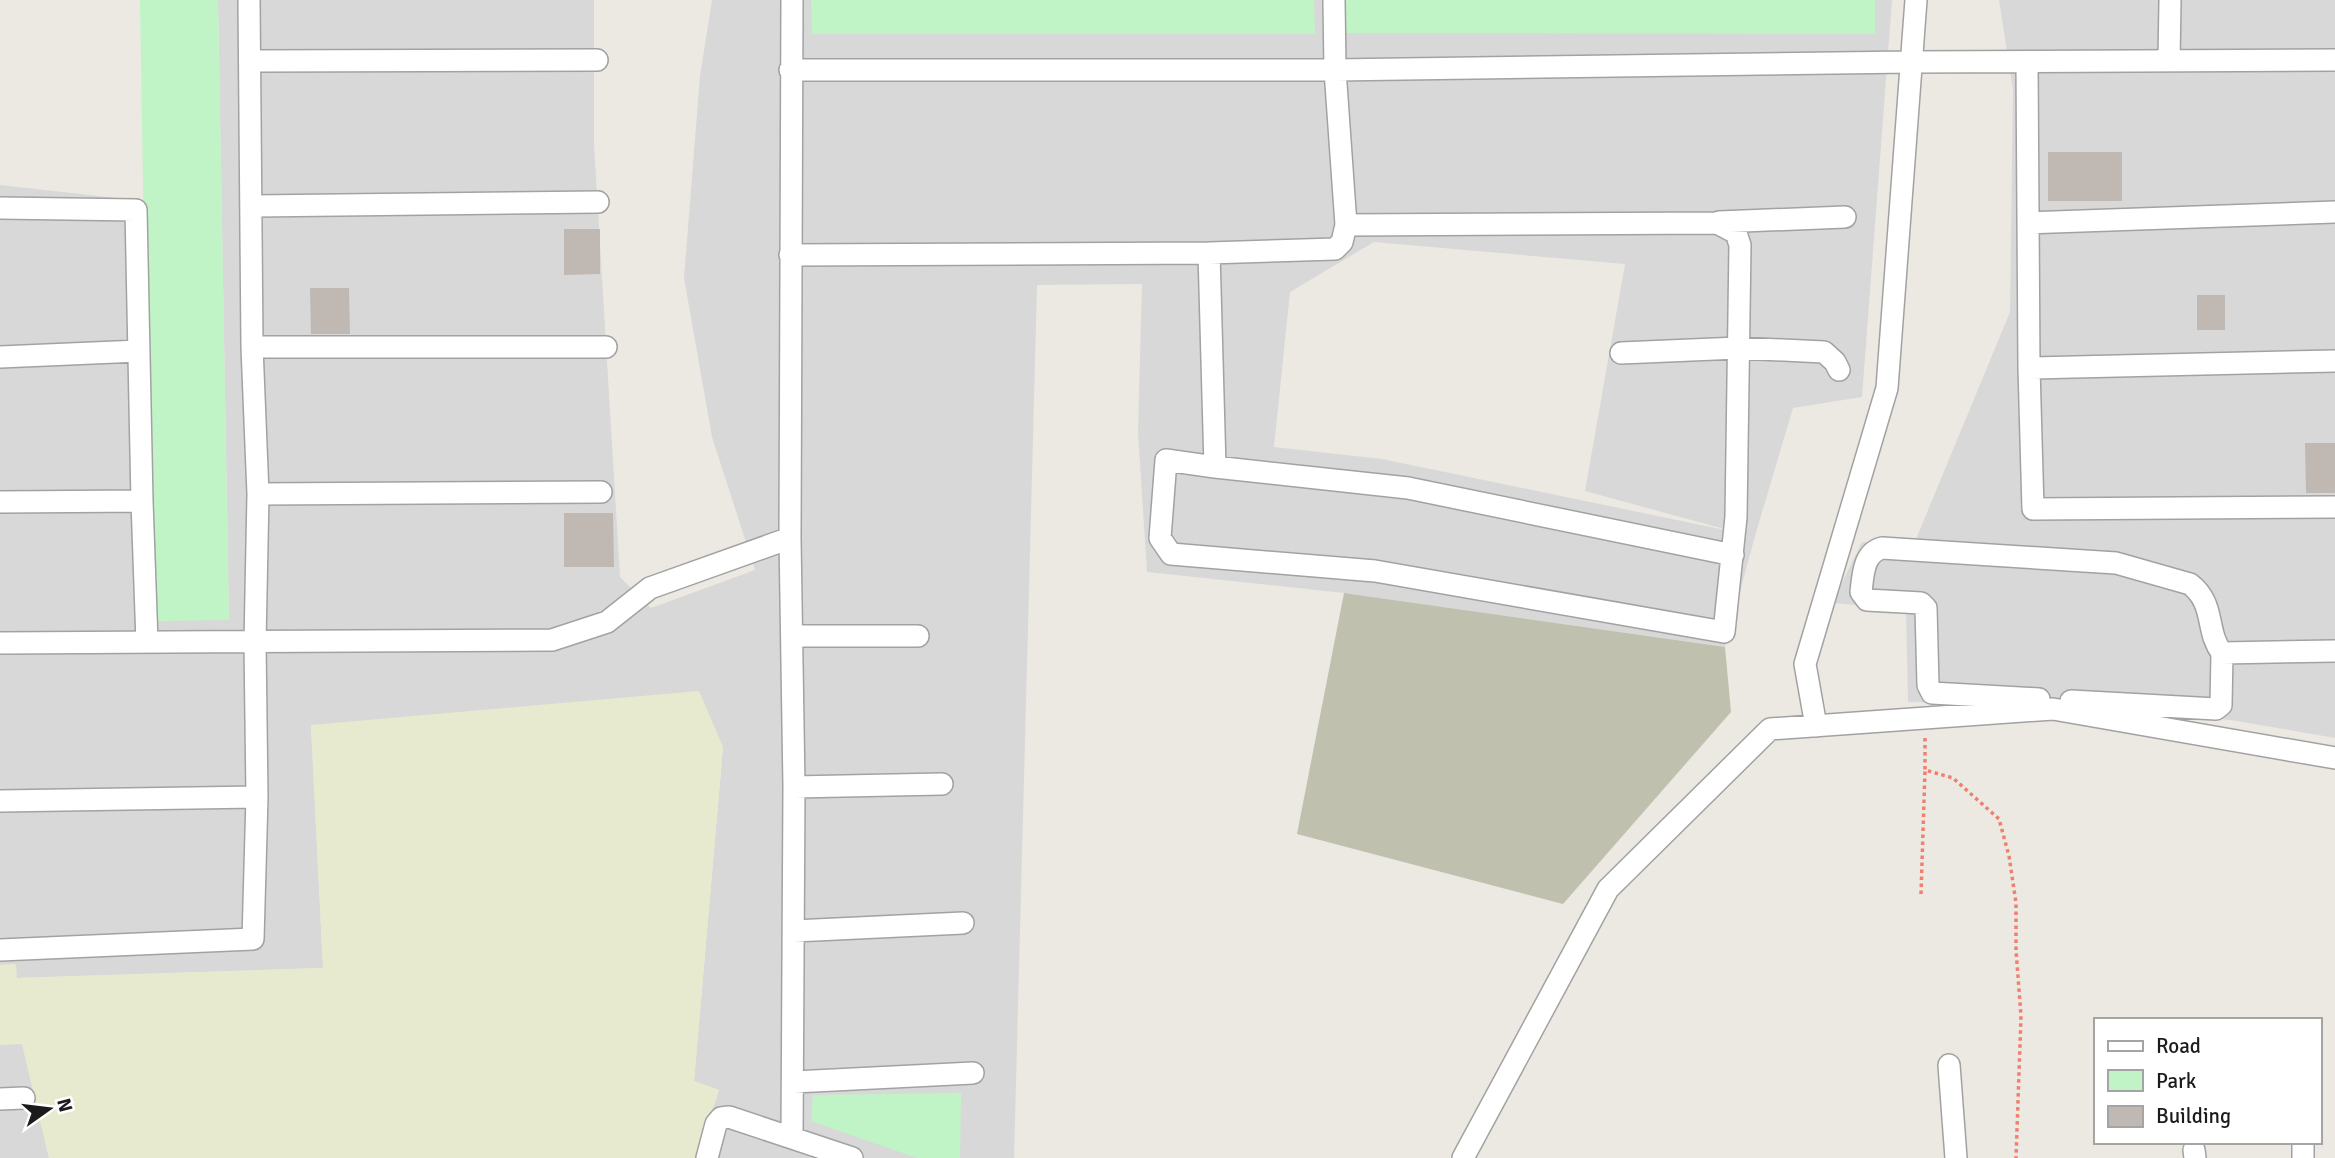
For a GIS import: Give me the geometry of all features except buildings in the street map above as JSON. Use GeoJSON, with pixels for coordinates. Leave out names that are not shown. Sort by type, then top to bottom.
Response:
{"type":"FeatureCollection","features":[{"type":"Feature","properties":{"kind":"street"},"geometry":{"type":"LineString","coordinates":[[0,950],[253,939],[257,797],[254,643],[258,494],[253,347],[249,0]]}},
{"type":"Feature","properties":{"kind":"street"},"geometry":{"type":"LineString","coordinates":[[792,0],[792,1138]]}},
{"type":"Feature","properties":{"kind":"street"},"geometry":{"type":"LineString","coordinates":[[790,256],[1209,253],[1335,249],[1342,242],[1346,225],[1335,70],[1334,0]]}},
{"type":"Feature","properties":{"kind":"street"},"geometry":{"type":"LineString","coordinates":[[1816,726],[1805,664],[1887,388],[1916,0]]}},
{"type":"Feature","properties":{"kind":"street"},"geometry":{"type":"LineString","coordinates":[[2169,61],[2170,0]]}},
{"type":"Feature","properties":{"kind":"street"},"geometry":{"type":"LineString","coordinates":[[250,61],[597,60]]}},
{"type":"Feature","properties":{"kind":"street"},"geometry":{"type":"LineString","coordinates":[[790,70],[1335,70],[1910,62],[2335,60]]}},
{"type":"Feature","properties":{"kind":"street"},"geometry":{"type":"LineString","coordinates":[[2027,63],[2029,368],[2033,509],[2335,507]]}},
{"type":"Feature","properties":{"kind":"street"},"geometry":{"type":"LineString","coordinates":[[252,206],[598,202]]}},
{"type":"Feature","properties":{"kind":"street"},"geometry":{"type":"LineString","coordinates":[[0,208],[136,210],[147,642]]}},
{"type":"Feature","properties":{"kind":"street"},"geometry":{"type":"LineString","coordinates":[[2028,223],[2335,212]]}},
{"type":"Feature","properties":{"kind":"street"},"geometry":{"type":"LineString","coordinates":[[1346,225],[1717,223],[1845,217]]}},
{"type":"Feature","properties":{"kind":"street"},"geometry":{"type":"LineString","coordinates":[[1717,223],[1736,233],[1740,245],[1736,517],[1733,555],[1724,632],[1375,571],[1171,554],[1160,538],[1166,460],[1408,488],[1733,555]]}},
{"type":"Feature","properties":{"kind":"street"},"geometry":{"type":"LineString","coordinates":[[1209,253],[1215,467]]}},
{"type":"Feature","properties":{"kind":"street"},"geometry":{"type":"LineString","coordinates":[[253,347],[606,347]]}},
{"type":"Feature","properties":{"kind":"street"},"geometry":{"type":"LineString","coordinates":[[1621,353],[1738,348],[1824,352],[1839,370]]}},
{"type":"Feature","properties":{"kind":"street"},"geometry":{"type":"LineString","coordinates":[[0,357],[139,351]]}},
{"type":"Feature","properties":{"kind":"street"},"geometry":{"type":"LineString","coordinates":[[2029,368],[2335,361]]}},
{"type":"Feature","properties":{"kind":"street"},"geometry":{"type":"LineString","coordinates":[[258,494],[601,492]]}},
{"type":"Feature","properties":{"kind":"street"},"geometry":{"type":"LineString","coordinates":[[0,502],[142,501]]}},
{"type":"Feature","properties":{"kind":"street"},"geometry":{"type":"LineString","coordinates":[[0,643],[552,640],[607,622],[649,588],[790,538]]}},
{"type":"Feature","properties":{"kind":"street"},"geometry":{"type":"LineString","coordinates":[[1882,548],[2116,563],[2190,584],[2200,592],[2206,602],[2216,646],[2222,653],[2221,705],[2216,709],[1932,693],[1928,685],[1926,608],[1921,603],[1867,600],[1861,592],[1864,572],[1874,550],[1882,548]]}},
{"type":"Feature","properties":{"kind":"street"},"geometry":{"type":"LineString","coordinates":[[792,636],[918,636]]}},
{"type":"Feature","properties":{"kind":"street"},"geometry":{"type":"LineString","coordinates":[[2222,653],[2335,652]]}},
{"type":"Feature","properties":{"kind":"street"},"geometry":{"type":"LineString","coordinates":[[1463,1158],[1608,889],[1770,729],[2053,709],[2335,758]]}},
{"type":"Feature","properties":{"kind":"street"},"geometry":{"type":"LineString","coordinates":[[794,787],[942,784]]}},
{"type":"Feature","properties":{"kind":"street"},"geometry":{"type":"LineString","coordinates":[[0,801],[257,797]]}},
{"type":"Feature","properties":{"kind":"street"},"geometry":{"type":"LineString","coordinates":[[794,932],[963,923]]}},
{"type":"Feature","properties":{"kind":"street"},"geometry":{"type":"LineString","coordinates":[[1949,1065],[1956,1158]]}},
{"type":"Feature","properties":{"kind":"street"},"geometry":{"type":"LineString","coordinates":[[794,1082],[973,1073]]}},
{"type":"Feature","properties":{"kind":"street"},"geometry":{"type":"LineString","coordinates":[[0,1100],[23,1098]]}},
{"type":"Feature","properties":{"kind":"street"},"geometry":{"type":"LineString","coordinates":[[707,1158],[716,1124],[721,1118],[729,1117],[852,1158]]}},
{"type":"Feature","properties":{"kind":"path"},"geometry":{"type":"LineString","coordinates":[[1922,894],[1924,718]]}},
{"type":"Feature","properties":{"kind":"path"},"geometry":{"type":"LineString","coordinates":[[1925,770],[1953,778],[1999,819],[2009,856],[2016,903],[2021,1016],[2016,1158]]}},
{"type":"Feature","properties":{"kind":"shaded area"},"geometry":{"type":"Polygon","coordinates":[[[218,0],[594,0],[594,144],[620,577],[651,608],[755,570],[712,437],[684,278],[700,76],[712,0],[1892,0],[1862,397],[1793,408],[1725,647],[1344,593],[1147,572],[1138,433],[1142,284],[1037,285],[1014,1158],[697,1158],[719,1090],[694,1081],[723,747],[311,725],[323,968],[16,978],[15,964],[0,965],[0,185],[143,201],[150,621],[229,619],[218,0]],[[1374,242],[1290,292],[1274,447],[1382,459],[1735,532],[1585,491],[1625,264],[1374,242]]]}},
{"type":"Feature","properties":{"kind":"shaded area"},"geometry":{"type":"Polygon","coordinates":[[[1999,0],[2335,0],[2335,738],[2231,720],[2050,706],[1908,702],[1906,609],[1832,603],[1862,542],[1914,544],[2010,312],[2013,90],[1999,0]]]}},
{"type":"Feature","properties":{"kind":"shaded area"},"geometry":{"type":"Polygon","coordinates":[[[1344,593],[1725,647],[1731,712],[1563,904],[1297,834],[1344,593]]]}},
{"type":"Feature","properties":{"kind":"shaded area"},"geometry":{"type":"Polygon","coordinates":[[[699,691],[723,747],[694,1081],[719,1090],[697,1158],[49,1158],[22,1044],[0,1045],[0,965],[16,964],[17,978],[323,968],[311,725],[699,691]]]}},
{"type":"Feature","properties":{"kind":"shaded area"},"geometry":{"type":"Polygon","coordinates":[[[22,1043],[49,1158],[0,1158],[0,1045],[22,1043]]]}},
{"type":"Feature","properties":{"kind":"green space"},"geometry":{"type":"Polygon","coordinates":[[[140,0],[218,0],[229,620],[150,621],[140,0]]]}},
{"type":"Feature","properties":{"kind":"green space"},"geometry":{"type":"Polygon","coordinates":[[[811,0],[1314,0],[1315,34],[812,34],[811,0]]]}},
{"type":"Feature","properties":{"kind":"green space"},"geometry":{"type":"Polygon","coordinates":[[[1343,0],[1875,0],[1875,34],[1343,33],[1343,0]]]}},
{"type":"Feature","properties":{"kind":"green space"},"geometry":{"type":"Polygon","coordinates":[[[961,1093],[960,1158],[917,1158],[811,1121],[813,1095],[961,1093]]]}}]}
